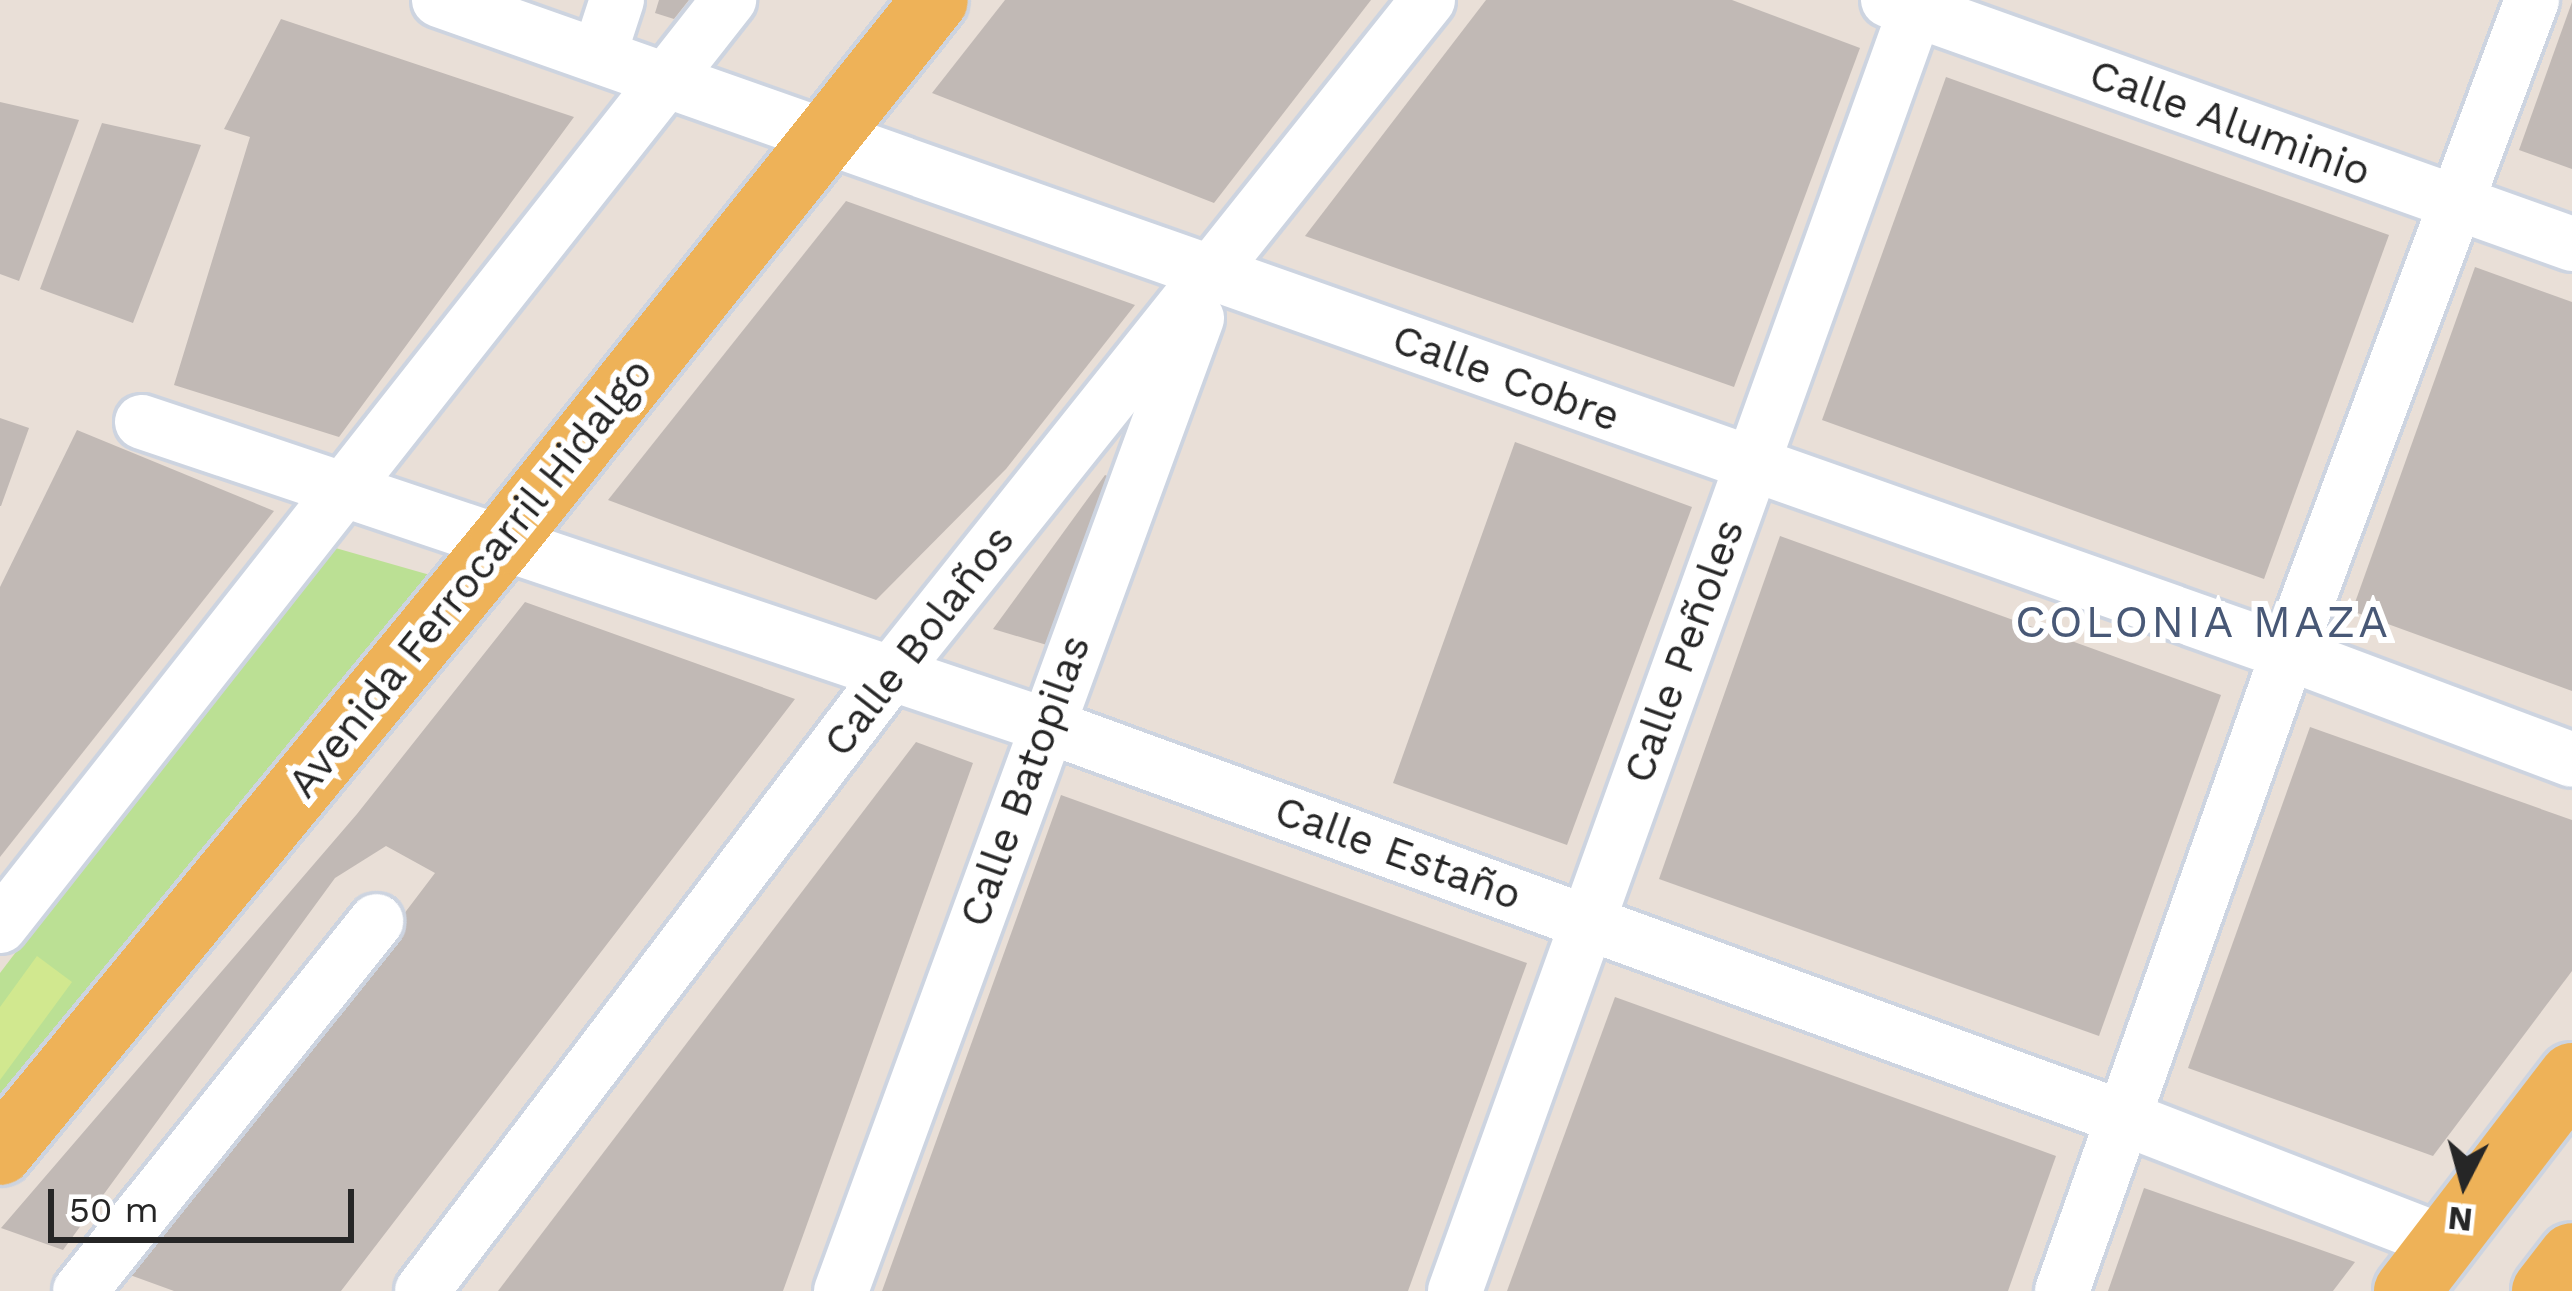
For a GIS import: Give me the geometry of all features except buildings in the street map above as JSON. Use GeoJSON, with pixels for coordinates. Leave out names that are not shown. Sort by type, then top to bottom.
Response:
{"type":"FeatureCollection","features":[{"type":"Feature","properties":{"kind":"main road","name":"Avenida Ferrocarril Hidalgo"},"geometry":{"type":"LineString","coordinates":[[0,1152],[502,542],[935,0]]}},
{"type":"Feature","properties":{"kind":"main road"},"geometry":{"type":"LineString","coordinates":[[2426,1266],[2572,1076]]}},
{"type":"Feature","properties":{"kind":"main road"},"geometry":{"type":"LineString","coordinates":[[2545,1291],[2572,1256]]}},
{"type":"Feature","properties":{"kind":"street","name":"Calle Cobre"},"geometry":{"type":"LineString","coordinates":[[439,0],[2288,652],[2572,760]]}},
{"type":"Feature","properties":{"kind":"street"},"geometry":{"type":"LineString","coordinates":[[599,56],[617,0]]}},
{"type":"Feature","properties":{"kind":"street"},"geometry":{"type":"LineString","coordinates":[[0,926],[729,0]]}},
{"type":"Feature","properties":{"kind":"street","name":"Calle Bolaños"},"geometry":{"type":"LineString","coordinates":[[422,1291],[893,671],[1428,0]]}},
{"type":"Feature","properties":{"kind":"street"},"geometry":{"type":"LineString","coordinates":[[2062,1291],[2288,652],[2532,0]]}},
{"type":"Feature","properties":{"kind":"street","name":"Calle Aluminio"},"geometry":{"type":"LineString","coordinates":[[1908,4],[2572,244]]}},
{"type":"Feature","properties":{"kind":"street","name":"Calle Peñoles"},"geometry":{"type":"LineString","coordinates":[[1455,1291],[1750,466],[1908,4]]}},
{"type":"Feature","properties":{"kind":"street","name":"Calle Batopilas"},"geometry":{"type":"LineString","coordinates":[[841,1291],[1214,273]]}},
{"type":"Feature","properties":{"kind":"street","name":"Calle Estaño"},"geometry":{"type":"LineString","coordinates":[[142,422],[893,671],[2121,1118],[2426,1266]]}},
{"type":"Feature","properties":{"kind":"street"},"geometry":{"type":"LineString","coordinates":[[80,1291],[376,921]]}},
{"type":"Feature","properties":{"kind":"green space"},"geometry":{"type":"Polygon","coordinates":[[[325,545],[437,577],[0,1105],[0,973],[325,545]]]}},
{"type":"Feature","properties":{"kind":"green space"},"geometry":{"type":"Polygon","coordinates":[[[37,956],[72,982],[0,1080],[0,1007],[37,956]]]}},
{"type":"Feature","properties":{"kind":"district","name":"COLONIA MAZA"},"geometry":{"type":"Point","coordinates":[2203,622]}}]}
